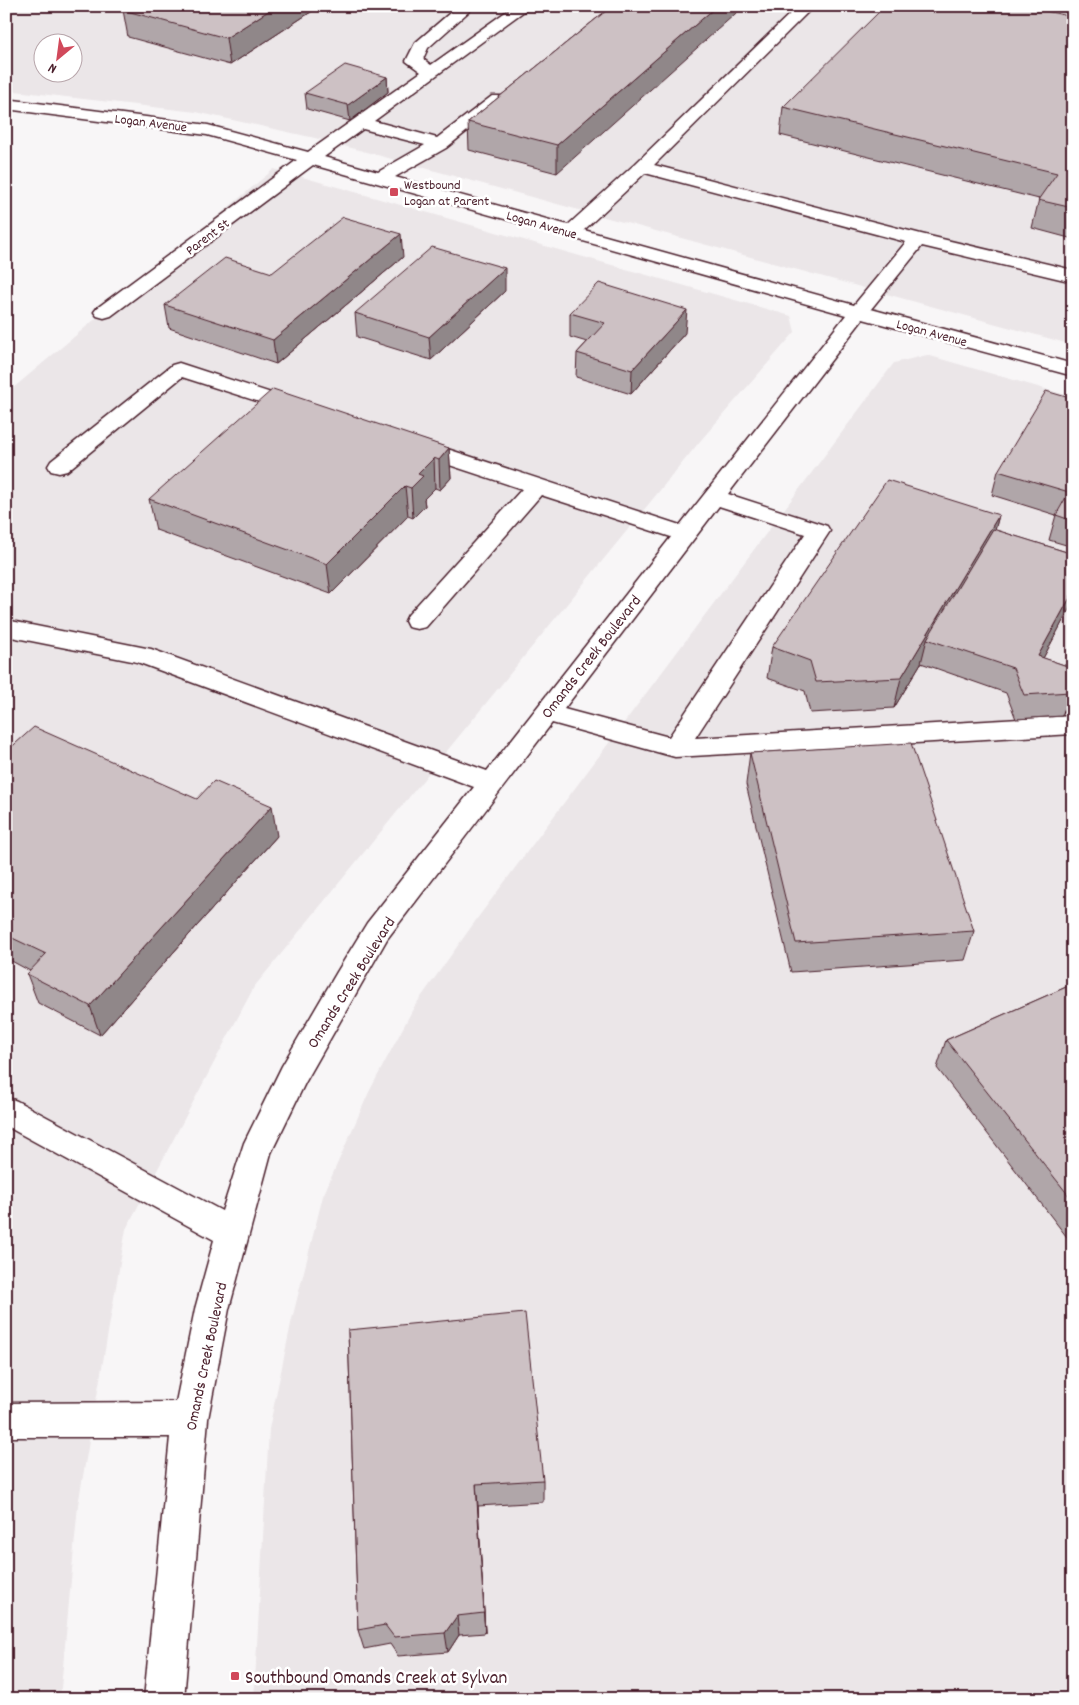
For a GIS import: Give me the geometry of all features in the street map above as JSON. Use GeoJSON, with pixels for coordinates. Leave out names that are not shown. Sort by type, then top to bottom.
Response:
{"type":"FeatureCollection","features":[{"type":"Feature","properties":{"kind":"street"},"geometry":{"type":"LineString","coordinates":[[432,72],[414,60],[421,46],[468,6]]}},
{"type":"Feature","properties":{"kind":"street","name":"Parent St"},"geometry":{"type":"LineString","coordinates":[[104,312],[310,159],[524,6]]}},
{"type":"Feature","properties":{"kind":"street"},"geometry":{"type":"LineString","coordinates":[[571,232],[642,167],[807,6]]}},
{"type":"Feature","properties":{"kind":"street"},"geometry":{"type":"LineString","coordinates":[[380,178],[440,144],[510,90]]}},
{"type":"Feature","properties":{"kind":"street","name":"Logan Avenue"},"geometry":{"type":"LineString","coordinates":[[6,104],[208,130],[858,312],[1073,370]]}},
{"type":"Feature","properties":{"kind":"street"},"geometry":{"type":"LineString","coordinates":[[360,123],[440,144]]}},
{"type":"Feature","properties":{"kind":"street"},"geometry":{"type":"LineString","coordinates":[[642,167],[918,239],[1073,276]]}},
{"type":"Feature","properties":{"kind":"street","name":"Omands Creek Boulevard"},"geometry":{"type":"LineString","coordinates":[[164,1699],[190,1419],[212,1309],[232,1233],[256,1154],[294,1075],[346,980],[377,931],[858,312],[918,239]]}},
{"type":"Feature","properties":{"kind":"street"},"geometry":{"type":"LineString","coordinates":[[59,466],[179,369],[320,415]]}},
{"type":"Feature","properties":{"kind":"street"},"geometry":{"type":"LineString","coordinates":[[396,440],[686,534]]}},
{"type":"Feature","properties":{"kind":"street"},"geometry":{"type":"LineString","coordinates":[[417,620],[538,486]]}},
{"type":"Feature","properties":{"kind":"street"},"geometry":{"type":"LineString","coordinates":[[675,748],[819,531],[714,497]]}},
{"type":"Feature","properties":{"kind":"street"},"geometry":{"type":"LineString","coordinates":[[6,628],[142,655],[492,784]]}},
{"type":"Feature","properties":{"kind":"street"},"geometry":{"type":"LineString","coordinates":[[547,712],[675,748],[1073,725]]}},
{"type":"Feature","properties":{"kind":"street"},"geometry":{"type":"LineString","coordinates":[[6,1110],[232,1233]]}},
{"type":"Feature","properties":{"kind":"street"},"geometry":{"type":"LineString","coordinates":[[6,1420],[190,1419]]}},
{"type":"Feature","properties":{"kind":"shaded area"},"geometry":{"type":"Polygon","coordinates":[[[6,6],[1005,6],[1073,20],[1073,345],[315,138],[196,112],[6,90],[6,6]]]}},
{"type":"Feature","properties":{"kind":"shaded area"},"geometry":{"type":"Polygon","coordinates":[[[1011,6],[1073,6],[1073,19],[1011,6]]]}},
{"type":"Feature","properties":{"kind":"shaded area"},"geometry":{"type":"Polygon","coordinates":[[[274,169],[791,316],[795,332],[701,440],[254,987],[126,1229],[78,1505],[60,1699],[6,1699],[6,394],[274,169]]]}},
{"type":"Feature","properties":{"kind":"shaded area"},"geometry":{"type":"Polygon","coordinates":[[[927,355],[1073,397],[1073,1694],[1060,1690],[993,1695],[982,1699],[254,1699],[269,1429],[292,1319],[323,1196],[369,1092],[414,1007],[479,916],[894,363],[927,355]]]}},
{"type":"Feature","properties":{"kind":"building"},"geometry":{"type":"Polygon","coordinates":[[[130,6],[276,6],[226,38],[123,10],[130,6]]]}},
{"type":"Feature","properties":{"kind":"building"},"geometry":{"type":"Polygon","coordinates":[[[612,6],[717,6],[557,145],[468,122],[612,6]]]}},
{"type":"Feature","properties":{"kind":"building"},"geometry":{"type":"Polygon","coordinates":[[[885,6],[1023,6],[1073,17],[1073,208],[1038,200],[1057,173],[783,107],[885,6]]]}},
{"type":"Feature","properties":{"kind":"building"},"geometry":{"type":"Polygon","coordinates":[[[345,65],[387,77],[348,105],[305,93],[345,65]]]}},
{"type":"Feature","properties":{"kind":"building"},"geometry":{"type":"Polygon","coordinates":[[[343,217],[401,234],[273,340],[165,305],[225,258],[272,273],[343,217]]]}},
{"type":"Feature","properties":{"kind":"building"},"geometry":{"type":"Polygon","coordinates":[[[432,247],[505,268],[429,337],[355,313],[432,247]]]}},
{"type":"Feature","properties":{"kind":"building"},"geometry":{"type":"Polygon","coordinates":[[[599,283],[687,310],[632,370],[577,353],[605,323],[570,313],[599,283]]]}},
{"type":"Feature","properties":{"kind":"building"},"geometry":{"type":"Polygon","coordinates":[[[273,389],[449,448],[439,460],[434,458],[418,474],[423,476],[411,488],[405,486],[327,564],[149,499],[273,389]]]}},
{"type":"Feature","properties":{"kind":"building"},"geometry":{"type":"Polygon","coordinates":[[[1046,391],[1073,399],[1073,521],[1056,515],[1069,492],[998,471],[1046,391]]]}},
{"type":"Feature","properties":{"kind":"building"},"geometry":{"type":"Polygon","coordinates":[[[887,480],[999,515],[901,678],[816,682],[810,661],[772,647],[887,480]]]}},
{"type":"Feature","properties":{"kind":"building"},"geometry":{"type":"Polygon","coordinates":[[[993,529],[1073,554],[1073,592],[1038,656],[1073,668],[1073,687],[1070,692],[1024,695],[1013,668],[927,639],[993,529]]]}},
{"type":"Feature","properties":{"kind":"building"},"geometry":{"type":"Polygon","coordinates":[[[34,727],[197,799],[214,781],[272,806],[90,1006],[27,974],[46,954],[6,935],[6,752],[34,727]]]}},
{"type":"Feature","properties":{"kind":"building"},"geometry":{"type":"Polygon","coordinates":[[[911,743],[974,931],[796,943],[750,753],[911,743]]]}},
{"type":"Feature","properties":{"kind":"building"},"geometry":{"type":"Polygon","coordinates":[[[1073,984],[1073,1201],[946,1040],[1073,984]]]}},
{"type":"Feature","properties":{"kind":"building"},"geometry":{"type":"Polygon","coordinates":[[[525,1313],[543,1480],[476,1484],[484,1613],[457,1616],[445,1633],[394,1637],[385,1625],[358,1630],[348,1330],[525,1313]]]}},
{"type":"Feature","properties":{"kind":"place","name":"Westbound Logan at Parent"},"geometry":{"type":"Point","coordinates":[394,192]}},
{"type":"Feature","properties":{"kind":"place","name":"Southbound Omands Creek at Sylvan"},"geometry":{"type":"Point","coordinates":[235,1676]}}]}
